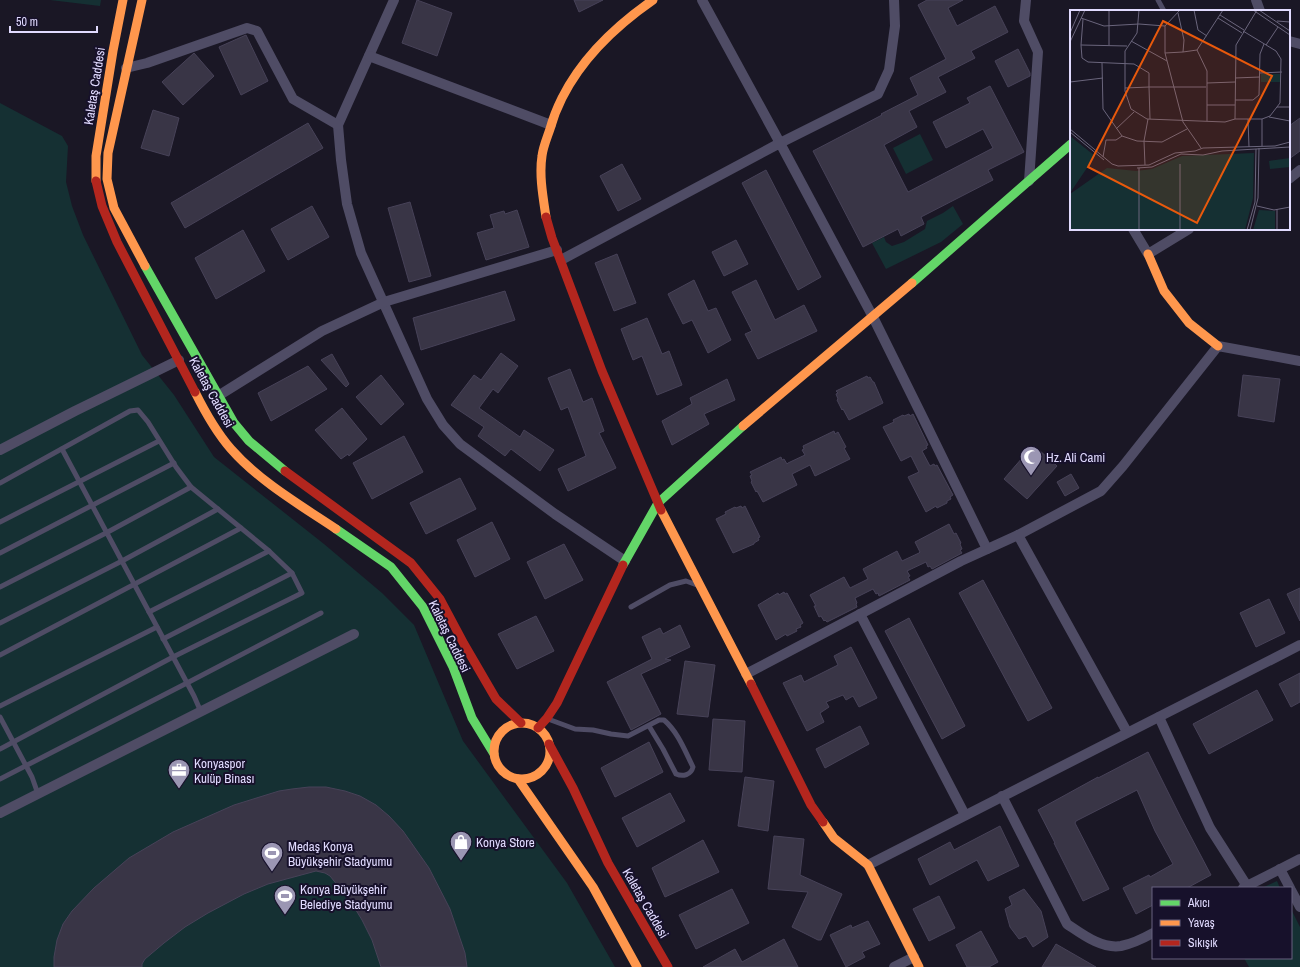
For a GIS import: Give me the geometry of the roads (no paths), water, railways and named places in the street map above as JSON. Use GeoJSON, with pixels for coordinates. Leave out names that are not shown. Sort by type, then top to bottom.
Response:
{"type":"FeatureCollection","features":[{"type":"Feature","properties":{"kind":"main road","name":"Kaletaş Caddesi"},"geometry":{"type":"LineString","coordinates":[[123,0],[96,156],[96,182],[102,206],[117,242],[209,419],[230,449],[263,479],[391,567],[423,607],[453,667],[472,718],[494,754]]}},
{"type":"Feature","properties":{"kind":"main road","name":"Kaletaş Caddesi"},"geometry":{"type":"LineString","coordinates":[[142,0],[108,153],[108,179],[114,208],[234,423],[249,441],[288,474],[412,563],[440,599],[496,699],[521,723]]}},
{"type":"Feature","properties":{"kind":"main road"},"geometry":{"type":"LineString","coordinates":[[653,0],[621,26],[596,51],[578,72],[562,97],[542,154],[541,180],[551,239],[561,260],[602,371],[658,503],[746,674],[811,805],[834,838],[868,865],[919,967]]}},
{"type":"Feature","properties":{"kind":"main road"},"geometry":{"type":"LineString","coordinates":[[538,728],[557,704],[625,561],[658,503],[732,435],[873,317],[1070,145]]}},
{"type":"Feature","properties":{"kind":"main road"},"geometry":{"type":"LineString","coordinates":[[1148,254],[1164,291],[1189,323],[1218,346]]}},
{"type":"Feature","properties":{"kind":"main road"},"geometry":{"type":"LineString","coordinates":[[521,723],[538,728],[546,737],[549,744],[550,753],[548,762],[543,770],[536,776],[527,779],[518,779],[509,776],[502,771],[496,763],[494,754],[494,745],[498,736],[504,729],[521,723]]}},
{"type":"Feature","properties":{"kind":"main road","name":"Kaletaş Caddesi"},"geometry":{"type":"LineString","coordinates":[[549,744],[573,788],[608,863],[668,967]]}},
{"type":"Feature","properties":{"kind":"main road"},"geometry":{"type":"LineString","coordinates":[[518,779],[594,887],[637,967]]}},
{"type":"Feature","properties":{"kind":"street"},"geometry":{"type":"LineString","coordinates":[[394,0],[338,125],[347,204],[361,252],[427,399],[443,426],[460,444],[555,514],[625,561]]}},
{"type":"Feature","properties":{"kind":"street"},"geometry":{"type":"LineString","coordinates":[[702,0],[873,317],[986,549]]}},
{"type":"Feature","properties":{"kind":"street"},"geometry":{"type":"LineString","coordinates":[[561,260],[780,143],[878,94],[888,70],[895,26],[894,0]]}},
{"type":"Feature","properties":{"kind":"street"},"geometry":{"type":"LineString","coordinates":[[1026,0],[1024,22],[1038,52],[1028,182]]}},
{"type":"Feature","properties":{"kind":"street"},"geometry":{"type":"LineString","coordinates":[[1256,0],[1260,10]]}},
{"type":"Feature","properties":{"kind":"street"},"geometry":{"type":"LineString","coordinates":[[126,68],[147,63],[247,28],[257,31],[293,99],[338,125]]}},
{"type":"Feature","properties":{"kind":"street"},"geometry":{"type":"LineString","coordinates":[[1290,41],[1300,44]]}},
{"type":"Feature","properties":{"kind":"street"},"geometry":{"type":"LineString","coordinates":[[369,56],[551,126]]}},
{"type":"Feature","properties":{"kind":"street"},"geometry":{"type":"LineString","coordinates":[[1290,178],[1300,170]]}},
{"type":"Feature","properties":{"kind":"street"},"geometry":{"type":"LineString","coordinates":[[1134,230],[1148,254],[1187,230]]}},
{"type":"Feature","properties":{"kind":"street"},"geometry":{"type":"LineString","coordinates":[[218,396],[322,331],[384,302],[557,250]]}},
{"type":"Feature","properties":{"kind":"street"},"geometry":{"type":"LineString","coordinates":[[746,674],[961,561],[1018,535],[1101,491],[1123,466],[1218,346],[1300,362]]}},
{"type":"Feature","properties":{"kind":"street"},"geometry":{"type":"LineString","coordinates":[[0,450],[179,360]]}},
{"type":"Feature","properties":{"kind":"street"},"geometry":{"type":"LineString","coordinates":[[1018,535],[1127,732]]}},
{"type":"Feature","properties":{"kind":"street"},"geometry":{"type":"LineString","coordinates":[[860,614],[965,815]]}},
{"type":"Feature","properties":{"kind":"street"},"geometry":{"type":"LineString","coordinates":[[0,813],[354,634]]}},
{"type":"Feature","properties":{"kind":"street"},"geometry":{"type":"LineString","coordinates":[[868,865],[1300,645]]}},
{"type":"Feature","properties":{"kind":"street"},"geometry":{"type":"LineString","coordinates":[[1159,717],[1210,828],[1245,887],[1300,859]]}},
{"type":"Feature","properties":{"kind":"street"},"geometry":{"type":"LineString","coordinates":[[1002,796],[1067,924],[1085,936],[1106,945],[1121,946],[1152,933]]}},
{"type":"Feature","properties":{"kind":"street"},"geometry":{"type":"LineString","coordinates":[[1280,869],[1289,887]]}},
{"type":"Feature","properties":{"kind":"street"},"geometry":{"type":"LineString","coordinates":[[1292,893],[1300,907]]}},
{"type":"Feature","properties":{"kind":"street"},"geometry":{"type":"LineString","coordinates":[[894,967],[914,957]]}},
{"type":"Feature","properties":{"kind":"lane"},"geometry":{"type":"LineString","coordinates":[[1158,0],[1163,10]]}},
{"type":"Feature","properties":{"kind":"lane"},"geometry":{"type":"LineString","coordinates":[[0,483],[130,411],[138,410],[148,422],[191,487],[292,573],[302,593],[173,657],[0,748]]}},
{"type":"Feature","properties":{"kind":"lane"},"geometry":{"type":"LineString","coordinates":[[0,522],[160,440]]}},
{"type":"Feature","properties":{"kind":"lane"},"geometry":{"type":"LineString","coordinates":[[62,449],[201,712]]}},
{"type":"Feature","properties":{"kind":"lane"},"geometry":{"type":"LineString","coordinates":[[0,553],[174,463]]}},
{"type":"Feature","properties":{"kind":"lane"},"geometry":{"type":"LineString","coordinates":[[0,587],[106,533],[191,487]]}},
{"type":"Feature","properties":{"kind":"lane"},"geometry":{"type":"LineString","coordinates":[[0,623],[122,561],[218,509]]}},
{"type":"Feature","properties":{"kind":"lane"},"geometry":{"type":"LineString","coordinates":[[0,655],[241,528]]}},
{"type":"Feature","properties":{"kind":"lane"},"geometry":{"type":"LineString","coordinates":[[149,612],[269,552]]}},
{"type":"Feature","properties":{"kind":"lane"},"geometry":{"type":"LineString","coordinates":[[163,639],[292,573]]}},
{"type":"Feature","properties":{"kind":"lane"},"geometry":{"type":"LineString","coordinates":[[631,607],[670,585],[686,581],[701,586]]}},
{"type":"Feature","properties":{"kind":"lane"},"geometry":{"type":"LineString","coordinates":[[0,779],[321,613]]}},
{"type":"Feature","properties":{"kind":"lane"},"geometry":{"type":"LineString","coordinates":[[0,706],[157,627]]}},
{"type":"Feature","properties":{"kind":"lane"},"geometry":{"type":"LineString","coordinates":[[0,717],[32,777],[38,794]]}},
{"type":"Feature","properties":{"kind":"lane"},"geometry":{"type":"LineString","coordinates":[[547,718],[575,729],[593,730],[628,736],[659,720],[664,720],[670,725],[682,744],[693,767],[692,771],[681,776],[676,774],[663,748],[649,726]]}},
{"type":"Feature","properties":{"kind":"place","name":"Hz. Ali Cami"},"geometry":{"type":"Point","coordinates":[1031,476]}},
{"type":"Feature","properties":{"kind":"place","name":"Konyaspor Kulüp Binası"},"geometry":{"type":"Point","coordinates":[179,790]}},
{"type":"Feature","properties":{"kind":"place","name":"Konya Store"},"geometry":{"type":"Point","coordinates":[461,862]}},
{"type":"Feature","properties":{"kind":"place","name":"Medaş Konya Büyükşehir Stadyumu"},"geometry":{"type":"Point","coordinates":[272,872]}},
{"type":"Feature","properties":{"kind":"place","name":"Konya Büyükşehir Belediye Stadyumu"},"geometry":{"type":"Point","coordinates":[285,916]}}]}
